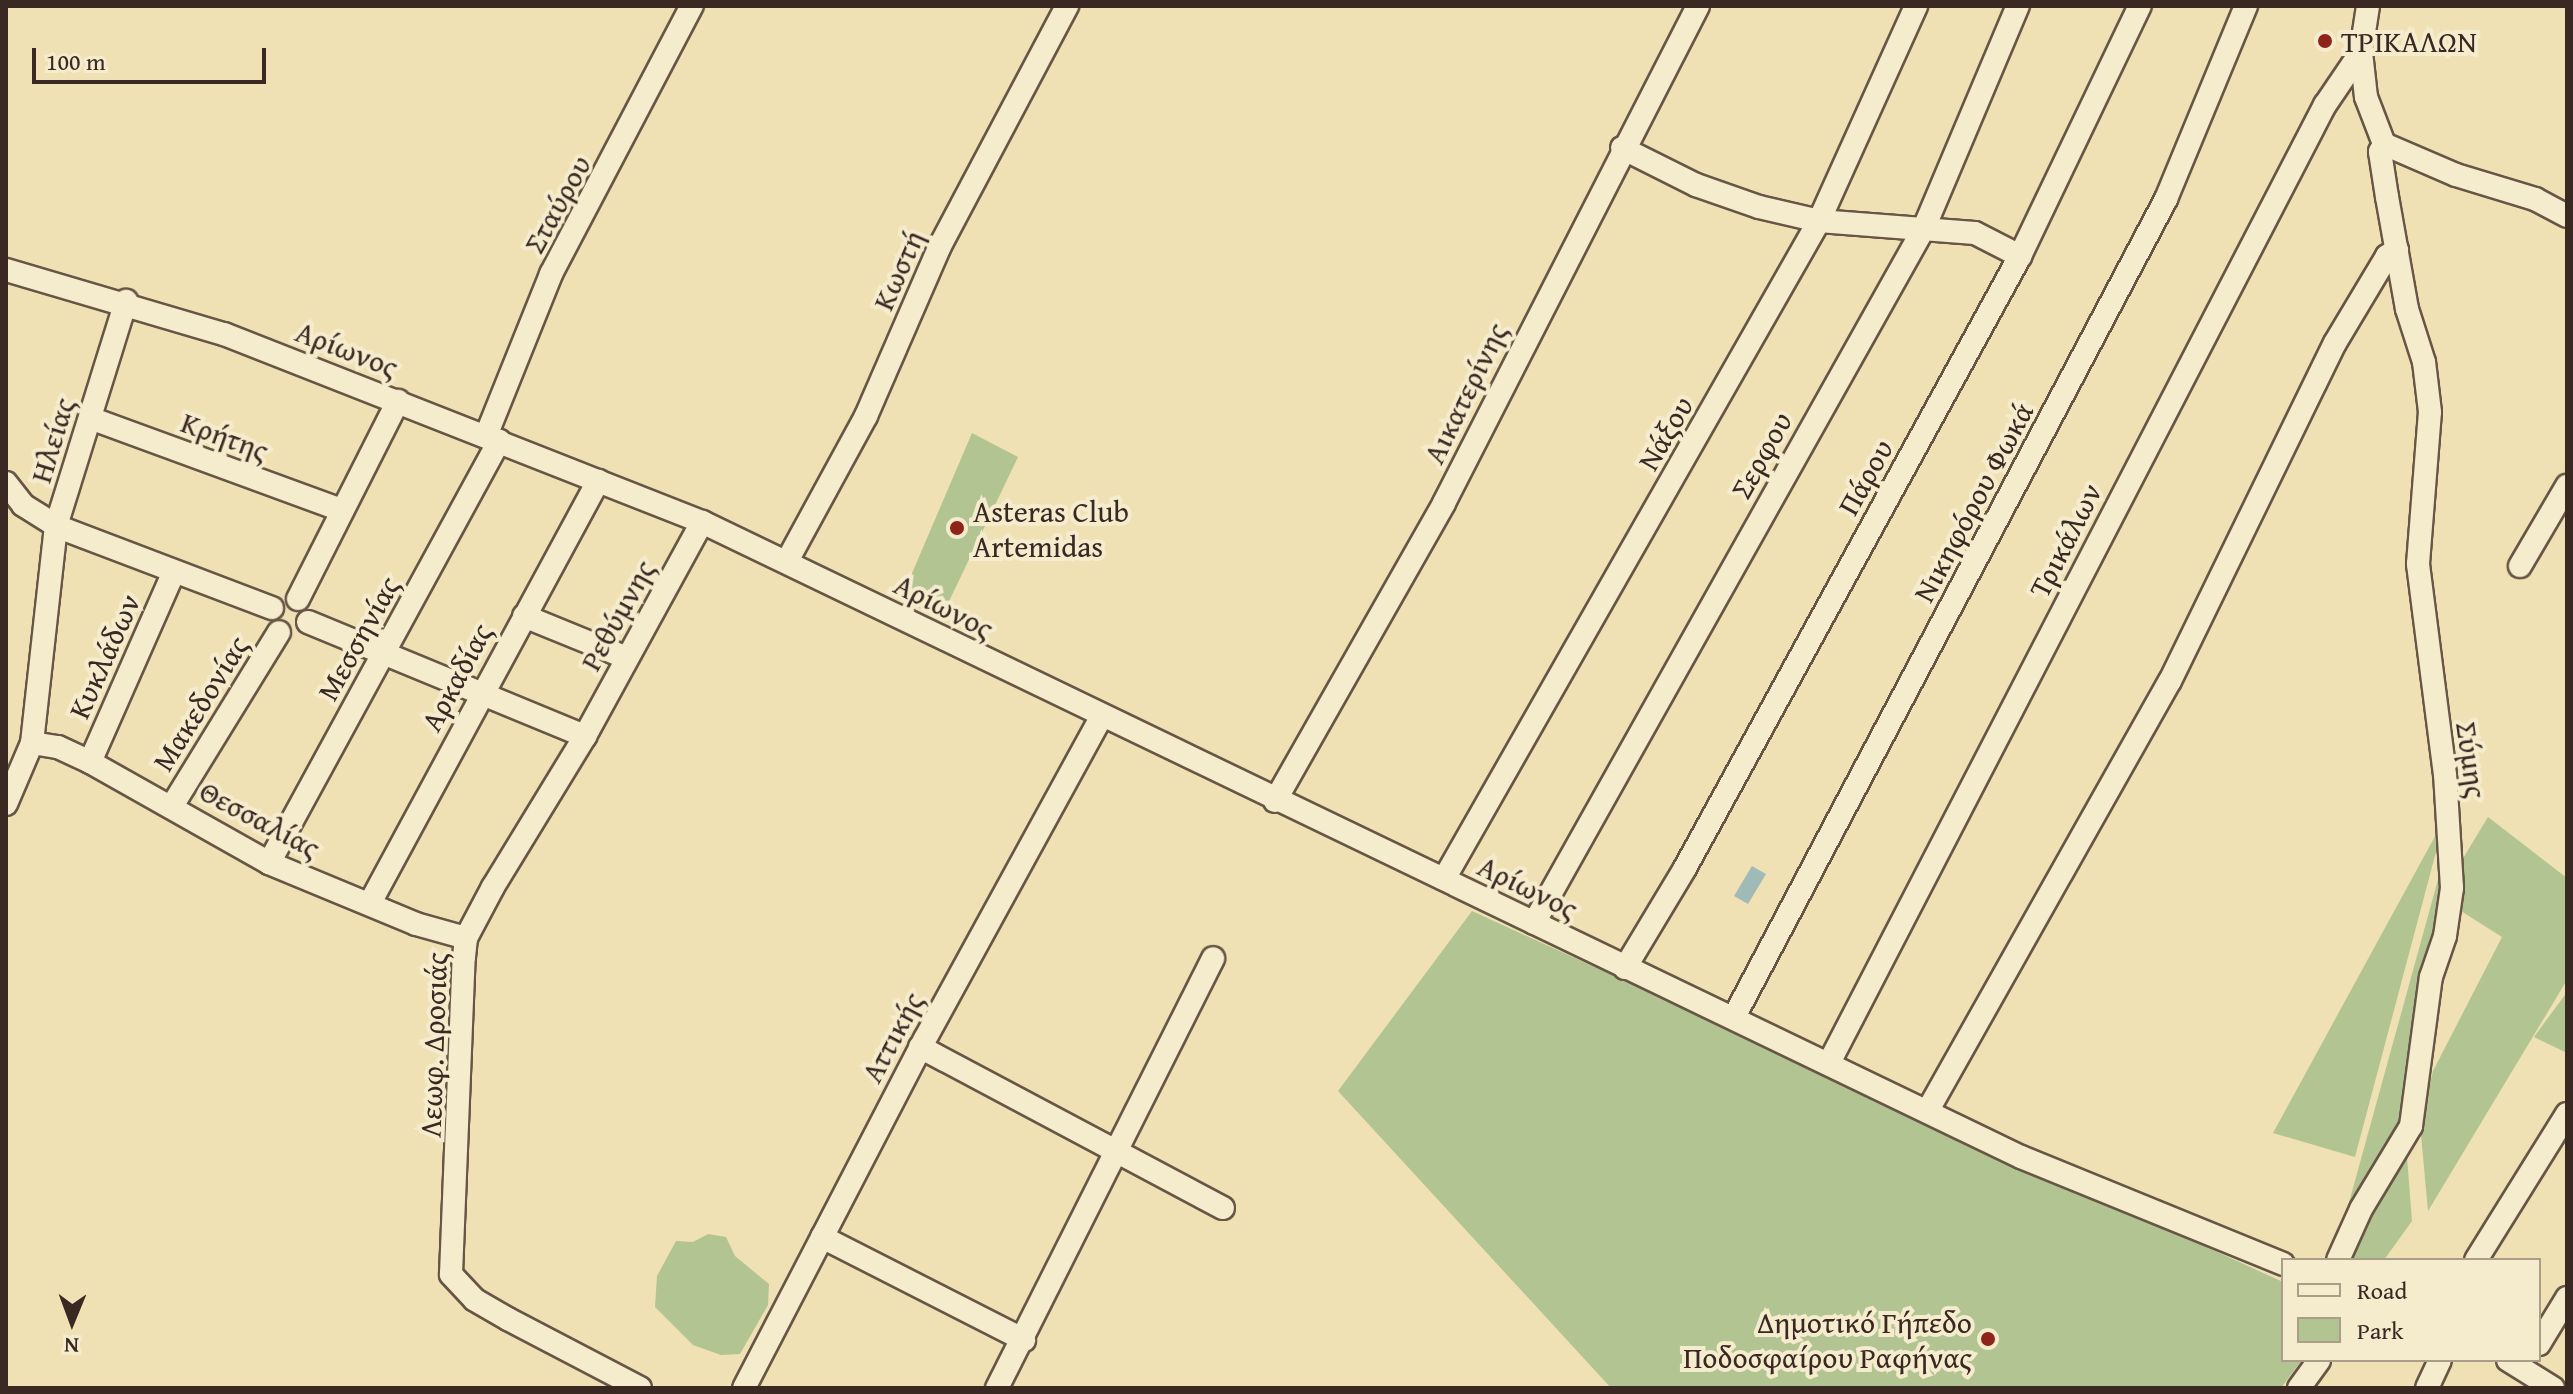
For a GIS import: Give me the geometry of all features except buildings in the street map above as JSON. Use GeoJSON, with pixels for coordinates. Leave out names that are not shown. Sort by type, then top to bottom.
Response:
{"type":"FeatureCollection","features":[{"type":"Feature","properties":{"kind":"street","name":"Σταύρου"},"geometry":{"type":"LineString","coordinates":[[492,439],[551,274],[692,6]]}},
{"type":"Feature","properties":{"kind":"street","name":"Κωστή"},"geometry":{"type":"LineString","coordinates":[[787,561],[870,408],[940,246],[1067,6]]}},
{"type":"Feature","properties":{"kind":"street","name":"Αικατερίνης"},"geometry":{"type":"LineString","coordinates":[[1275,801],[1444,503],[1622,148],[1698,6]]}},
{"type":"Feature","properties":{"kind":"street","name":"Νάξου"},"geometry":{"type":"LineString","coordinates":[[1444,879],[1819,221],[1916,6]]}},
{"type":"Feature","properties":{"kind":"street","name":"Σερφου"},"geometry":{"type":"LineString","coordinates":[[1534,923],[1924,228],[2018,6]]}},
{"type":"Feature","properties":{"kind":"street","name":"Πάρου"},"geometry":{"type":"LineString","coordinates":[[1625,968],[1693,854],[2020,256],[2140,6]]}},
{"type":"Feature","properties":{"kind":"street","name":"Νικηφόρου Φωκά"},"geometry":{"type":"LineString","coordinates":[[1734,1017],[2166,199],[2246,6]]}},
{"type":"Feature","properties":{"kind":"street"},"geometry":{"type":"LineString","coordinates":[[2361,52],[2368,6]]}},
{"type":"Feature","properties":{"kind":"street","name":"Σύμης"},"geometry":{"type":"LineString","coordinates":[[2339,1258],[2361,1209],[2411,1126],[2431,977],[2445,936],[2452,888],[2447,789],[2418,564],[2430,412],[2424,362],[2397,250],[2380,152],[2384,144],[2366,97],[2361,52]]}},
{"type":"Feature","properties":{"kind":"street","name":"Τρικάλων"},"geometry":{"type":"LineString","coordinates":[[1830,1061],[2325,105],[2361,52]]}},
{"type":"Feature","properties":{"kind":"street"},"geometry":{"type":"LineString","coordinates":[[2384,144],[2456,175],[2535,199],[2567,216]]}},
{"type":"Feature","properties":{"kind":"street"},"geometry":{"type":"LineString","coordinates":[[1622,148],[1696,185],[1819,221],[1975,233],[2020,256]]}},
{"type":"Feature","properties":{"kind":"street"},"geometry":{"type":"LineString","coordinates":[[1928,1110],[2170,681],[2335,343],[2387,256],[2397,250]]}},
{"type":"Feature","properties":{"kind":"street","name":"Αρίωνος"},"geometry":{"type":"LineString","coordinates":[[6,270],[126,301],[398,401],[702,522],[787,561],[1101,718],[1625,968],[1830,1061],[2083,1186],[2281,1263]]}},
{"type":"Feature","properties":{"kind":"street","name":"Ηλείας"},"geometry":{"type":"LineString","coordinates":[[6,804],[32,743],[56,526],[126,301]]}},
{"type":"Feature","properties":{"kind":"street"},"geometry":{"type":"LineString","coordinates":[[298,599],[339,509],[398,401]]}},
{"type":"Feature","properties":{"kind":"street","name":"Κρήτης"},"geometry":{"type":"LineString","coordinates":[[90,418],[339,509]]}},
{"type":"Feature","properties":{"kind":"street","name":"Μεσσηνίας"},"geometry":{"type":"LineString","coordinates":[[269,863],[386,652],[492,439]]}},
{"type":"Feature","properties":{"kind":"street","name":"Αρκαδίας"},"geometry":{"type":"LineString","coordinates":[[370,903],[598,481]]}},
{"type":"Feature","properties":{"kind":"street"},"geometry":{"type":"LineString","coordinates":[[6,483],[23,505],[56,526],[173,574],[272,608]]}},
{"type":"Feature","properties":{"kind":"street"},"geometry":{"type":"LineString","coordinates":[[2520,566],[2567,486]]}},
{"type":"Feature","properties":{"kind":"street","name":"Ρεθύμνης"},"geometry":{"type":"LineString","coordinates":[[585,736],[702,522]]}},
{"type":"Feature","properties":{"kind":"street","name":"Κυκλάδων"},"geometry":{"type":"LineString","coordinates":[[90,762],[173,574]]}},
{"type":"Feature","properties":{"kind":"street"},"geometry":{"type":"LineString","coordinates":[[298,599],[306,606],[308,622],[296,634],[279,632],[271,619],[272,608],[280,600],[298,599]]}},
{"type":"Feature","properties":{"kind":"street"},"geometry":{"type":"LineString","coordinates":[[524,616],[627,658]]}},
{"type":"Feature","properties":{"kind":"street"},"geometry":{"type":"LineString","coordinates":[[308,622],[585,736]]}},
{"type":"Feature","properties":{"kind":"street","name":"Μακεδονίας"},"geometry":{"type":"LineString","coordinates":[[172,806],[279,632]]}},
{"type":"Feature","properties":{"kind":"street","name":"Αττικής"},"geometry":{"type":"LineString","coordinates":[[744,1388],[920,1047],[1101,718]]}},
{"type":"Feature","properties":{"kind":"street","name":"Λεωφ. Δροσιάς"},"geometry":{"type":"LineString","coordinates":[[585,736],[466,938],[451,1274],[474,1299],[640,1388]]}},
{"type":"Feature","properties":{"kind":"street","name":"Θεσσαλίας"},"geometry":{"type":"LineString","coordinates":[[32,743],[58,747],[90,762],[269,863],[466,938]]}},
{"type":"Feature","properties":{"kind":"street"},"geometry":{"type":"LineString","coordinates":[[997,1388],[1024,1340],[1115,1149],[1213,958]]}},
{"type":"Feature","properties":{"kind":"street"},"geometry":{"type":"LineString","coordinates":[[920,1047],[1223,1208]]}},
{"type":"Feature","properties":{"kind":"street"},"geometry":{"type":"LineString","coordinates":[[2477,1258],[2567,1114]]}},
{"type":"Feature","properties":{"kind":"street"},"geometry":{"type":"LineString","coordinates":[[822,1237],[1024,1340]]}},
{"type":"Feature","properties":{"kind":"street"},"geometry":{"type":"LineString","coordinates":[[2541,1341],[2567,1298]]}},
{"type":"Feature","properties":{"kind":"street"},"geometry":{"type":"LineString","coordinates":[[2299,1388],[2318,1362]]}},
{"type":"Feature","properties":{"kind":"street"},"geometry":{"type":"LineString","coordinates":[[2427,1388],[2439,1362]]}},
{"type":"Feature","properties":{"kind":"street"},"geometry":{"type":"LineString","coordinates":[[2519,1369],[2553,1388]]}},
{"type":"Feature","properties":{"kind":"green space","name":"Asteras Club Artemidas"},"geometry":{"type":"Polygon","coordinates":[[[972,433],[1018,457],[941,618],[901,599],[972,433]]]}},
{"type":"Feature","properties":{"kind":"green space"},"geometry":{"type":"Polygon","coordinates":[[[2488,817],[2567,878],[2567,980],[2428,1211],[2420,1124],[2433,1071],[2502,937],[2461,911],[2462,860],[2488,817]]]}},
{"type":"Feature","properties":{"kind":"green space"},"geometry":{"type":"Polygon","coordinates":[[[2445,818],[2355,1157],[2273,1133],[2445,818]]]}},
{"type":"Feature","properties":{"kind":"green space"},"geometry":{"type":"Polygon","coordinates":[[[2447,847],[2443,908],[2406,1123],[2342,1228],[2447,847]]]}},
{"type":"Feature","properties":{"kind":"green space"},"geometry":{"type":"Polygon","coordinates":[[[1472,911],[2281,1281],[2281,1362],[2300,1362],[2281,1388],[1611,1388],[1338,1091],[1472,911]]]}},
{"type":"Feature","properties":{"kind":"green space"},"geometry":{"type":"Polygon","coordinates":[[[2567,992],[2567,1053],[2534,1037],[2567,992]]]}},
{"type":"Feature","properties":{"kind":"green space"},"geometry":{"type":"Polygon","coordinates":[[[2406,1144],[2412,1221],[2385,1258],[2345,1258],[2406,1144]]]}},
{"type":"Feature","properties":{"kind":"green space"},"geometry":{"type":"Polygon","coordinates":[[[708,1234],[726,1237],[735,1256],[769,1284],[768,1305],[740,1354],[721,1355],[693,1345],[655,1307],[657,1276],[676,1241],[693,1242],[708,1234]]]}},
{"type":"Feature","properties":{"kind":"water"},"geometry":{"type":"Polygon","coordinates":[[[1752,866],[1766,874],[1748,904],[1734,896],[1752,866]]]}},
{"type":"Feature","properties":{"kind":"place","name":"ΤΡΙΚΑΛΩΝ"},"geometry":{"type":"Point","coordinates":[2325,41]}},
{"type":"Feature","properties":{"kind":"place","name":"Asteras Club Artemidas"},"geometry":{"type":"Point","coordinates":[957,528]}},
{"type":"Feature","properties":{"kind":"place","name":"Δημοτικό Γήπεδο Ποδοσφαίρου Ραφήνας"},"geometry":{"type":"Point","coordinates":[1988,1339]}}]}
